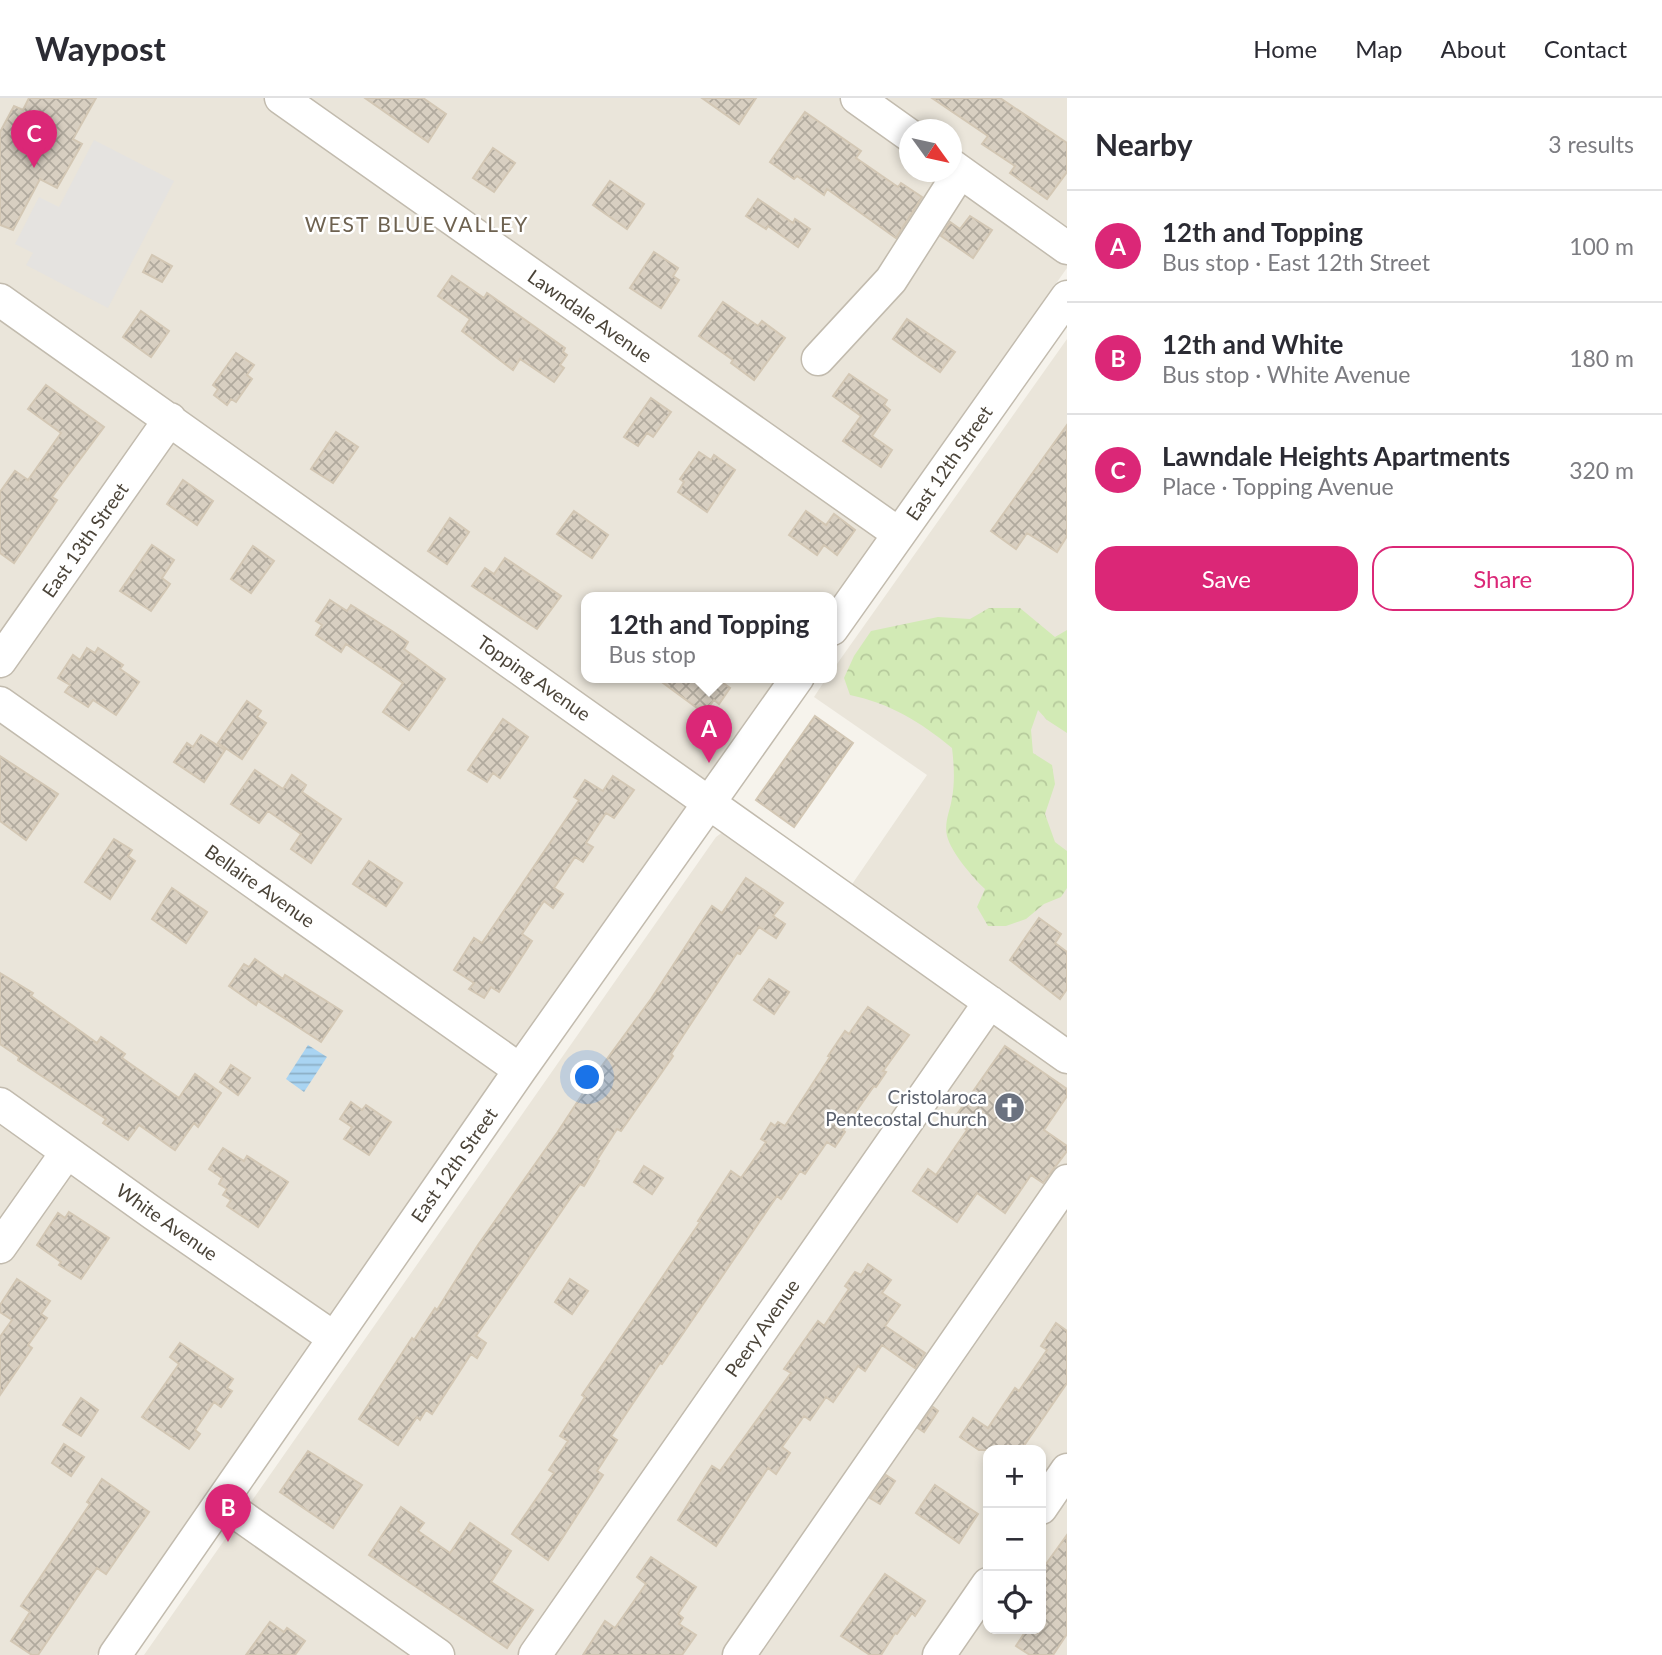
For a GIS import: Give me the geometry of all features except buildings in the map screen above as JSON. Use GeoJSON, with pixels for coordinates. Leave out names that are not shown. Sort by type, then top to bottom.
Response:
{"type":"FeatureCollection","features":[{"type":"Feature","properties":{"kind":"street","name":"Lawndale Avenue"},"geometry":{"type":"LineString","coordinates":[[281,98],[898,534]]}},
{"type":"Feature","properties":{"kind":"street"},"geometry":{"type":"LineString","coordinates":[[857,98],[899,128]]}},
{"type":"Feature","properties":{"kind":"street"},"geometry":{"type":"LineString","coordinates":[[962,173],[1067,248]]}},
{"type":"Feature","properties":{"kind":"street"},"geometry":{"type":"LineString","coordinates":[[818,359],[891,280],[948,182]]}},
{"type":"Feature","properties":{"kind":"street","name":"East 12th Street"},"geometry":{"type":"LineString","coordinates":[[837,620],[1067,297]]}},
{"type":"Feature","properties":{"kind":"street","name":"Topping Avenue"},"geometry":{"type":"LineString","coordinates":[[0,300],[1067,1057]]}},
{"type":"Feature","properties":{"kind":"street","name":"East 13th Street"},"geometry":{"type":"LineString","coordinates":[[0,661],[170,419]]}},
{"type":"Feature","properties":{"kind":"street","name":"East 12th Street"},"geometry":{"type":"LineString","coordinates":[[115,1655],[520,1070],[794,683]]}},
{"type":"Feature","properties":{"kind":"street","name":"Bellaire Avenue"},"geometry":{"type":"LineString","coordinates":[[0,703],[520,1070]]}},
{"type":"Feature","properties":{"kind":"street","name":"Peery Avenue"},"geometry":{"type":"LineString","coordinates":[[535,1655],[990,1002]]}},
{"type":"Feature","properties":{"kind":"street","name":"White Avenue"},"geometry":{"type":"LineString","coordinates":[[0,1104],[334,1338]]}},
{"type":"Feature","properties":{"kind":"street"},"geometry":{"type":"LineString","coordinates":[[0,1247],[67,1152]]}},
{"type":"Feature","properties":{"kind":"street"},"geometry":{"type":"LineString","coordinates":[[739,1655],[1067,1181]]}},
{"type":"Feature","properties":{"kind":"street"},"geometry":{"type":"LineString","coordinates":[[1046,1501],[1067,1470]]}},
{"type":"Feature","properties":{"kind":"street"},"geometry":{"type":"LineString","coordinates":[[221,1502],[438,1655]]}},
{"type":"Feature","properties":{"kind":"street"},"geometry":{"type":"LineString","coordinates":[[939,1655],[983,1591]]}},
{"type":"Feature","properties":{"kind":"shaded area"},"geometry":{"type":"Polygon","coordinates":[[[0,98],[1067,98],[1067,268],[837,593],[581,592],[581,683],[773,683],[576,961],[96,1655],[0,1655],[0,98]]]}},
{"type":"Feature","properties":{"kind":"shaded area"},"geometry":{"type":"Polygon","coordinates":[[[94,140],[174,181],[108,308],[26,265],[33,253],[15,244],[39,197],[59,207],[94,140]]]}},
{"type":"Feature","properties":{"kind":"shaded area"},"geometry":{"type":"Polygon","coordinates":[[[1067,339],[1067,1655],[144,1655],[716,837],[724,831],[835,909],[927,775],[814,697],[823,683],[837,683],[837,664],[1067,339]]]}},
{"type":"Feature","properties":{"kind":"green space"},"geometry":{"type":"Polygon","coordinates":[[[989,608],[1020,608],[1055,637],[1067,630],[1067,733],[1047,720],[1038,710],[1031,730],[1033,753],[1052,765],[1055,784],[1045,814],[1055,842],[1067,851],[1067,888],[1061,897],[1044,904],[1026,919],[1006,926],[988,926],[977,907],[985,889],[958,857],[947,836],[954,785],[952,748],[904,715],[878,703],[850,695],[844,678],[854,656],[871,631],[938,617],[970,619],[989,608]]]}},
{"type":"Feature","properties":{"kind":"water"},"geometry":{"type":"Polygon","coordinates":[[[308,1045],[327,1057],[304,1092],[286,1079],[308,1045]]]}},
{"type":"Feature","properties":{"kind":"place","name":"Lawndale Heights Apartments"},"geometry":{"type":"Point","coordinates":[34,168]}},
{"type":"Feature","properties":{"kind":"place","name":"12th and Topping"},"geometry":{"type":"Point","coordinates":[709,763]}},
{"type":"Feature","properties":{"kind":"place","name":"Cristolaroca Pentecostal Church"},"geometry":{"type":"Point","coordinates":[1010,1108]}},
{"type":"Feature","properties":{"kind":"place","name":"12th and White"},"geometry":{"type":"Point","coordinates":[228,1542]}},
{"type":"Feature","properties":{"kind":"district","name":"WEST BLUE VALLEY"},"geometry":{"type":"Point","coordinates":[417,225]}}]}
